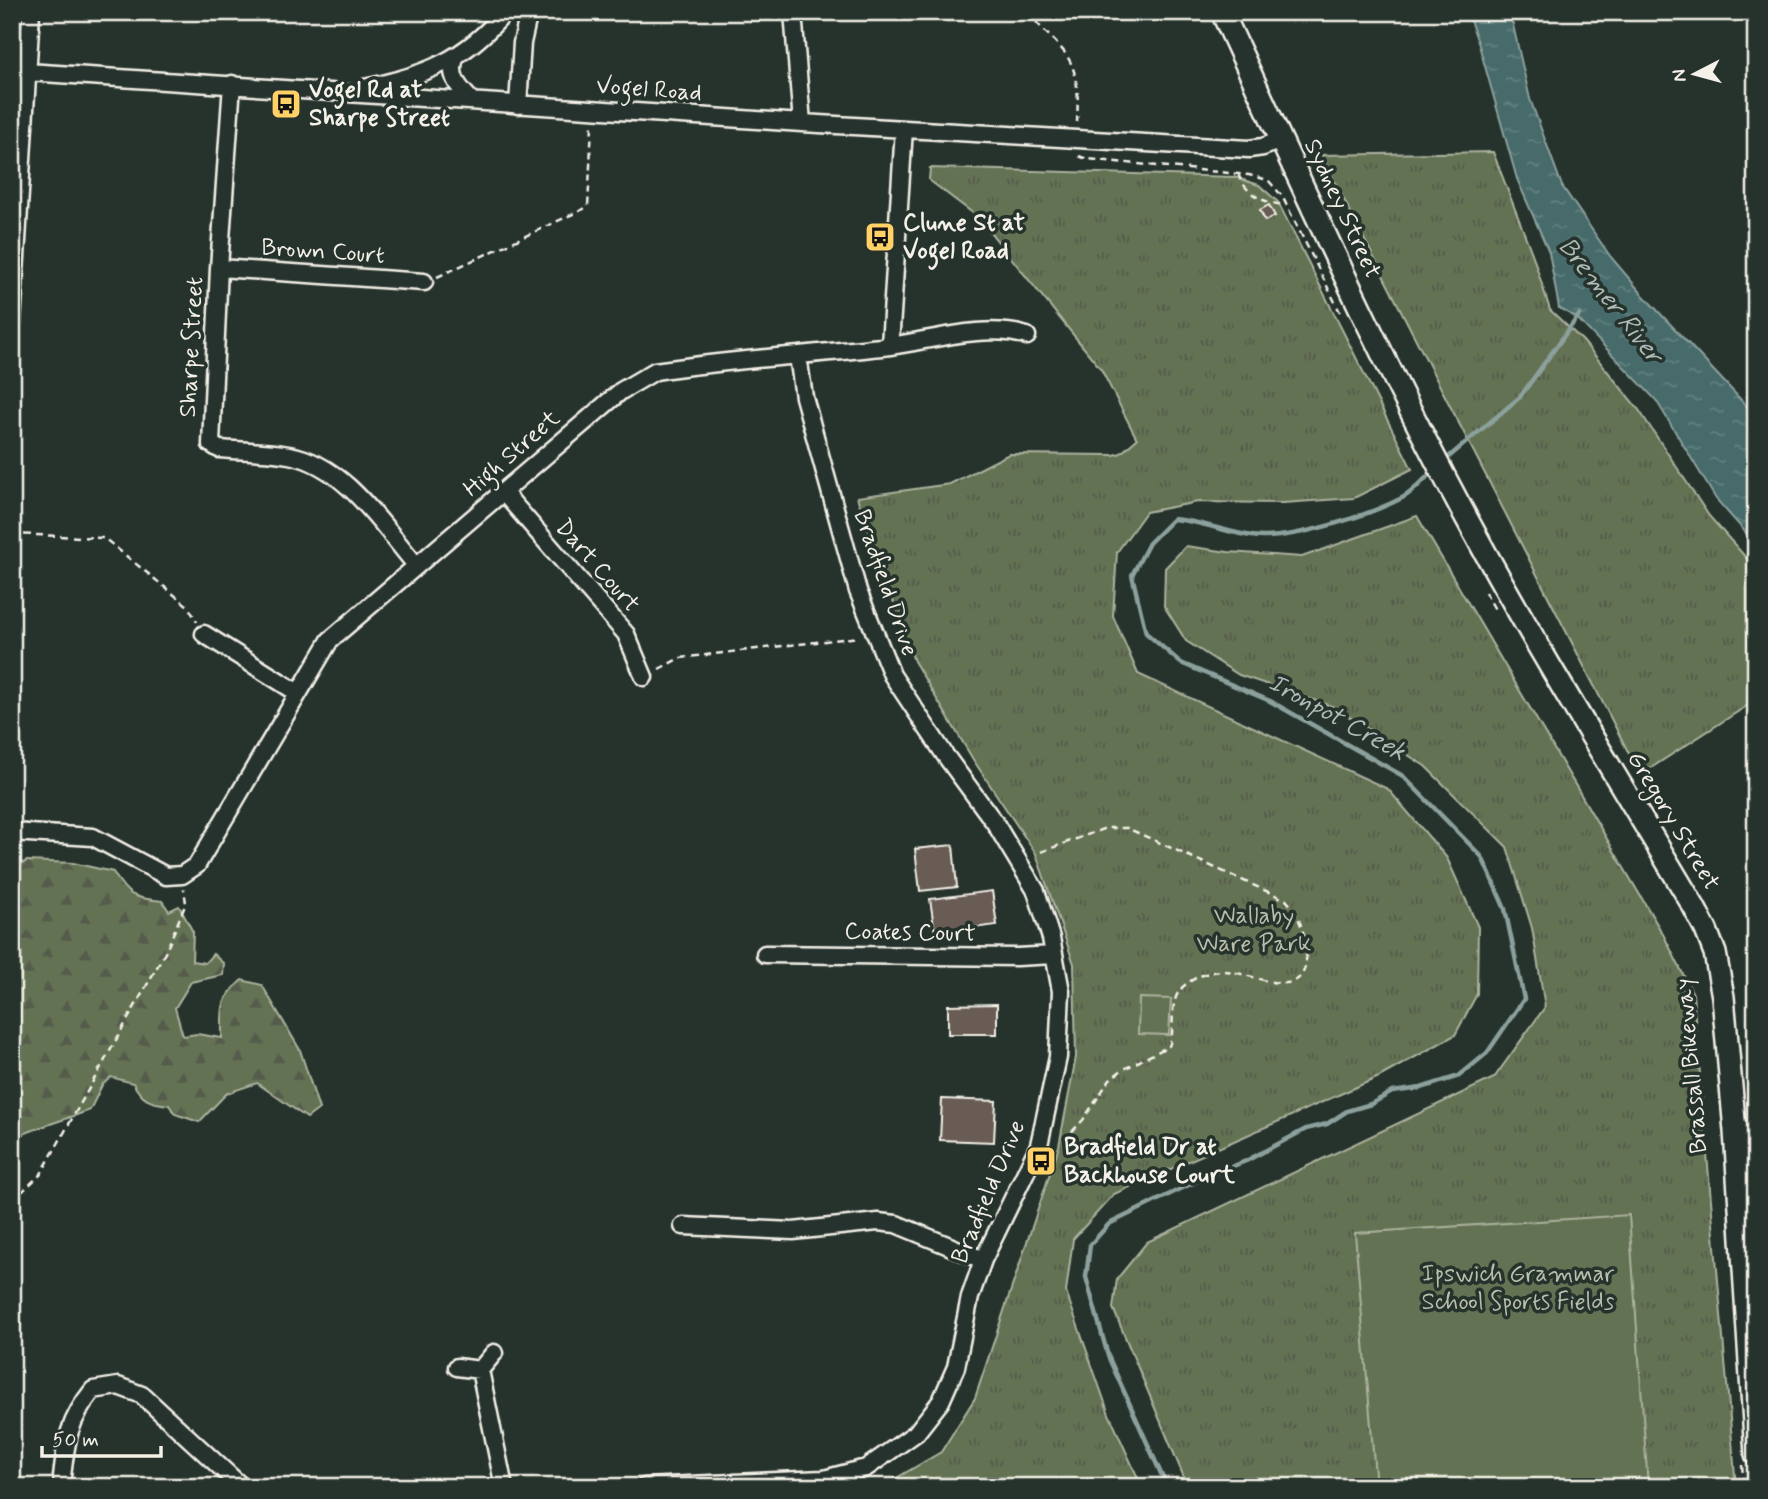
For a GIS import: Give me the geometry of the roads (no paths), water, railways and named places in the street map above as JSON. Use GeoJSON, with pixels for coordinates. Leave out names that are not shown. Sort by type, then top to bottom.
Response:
{"type":"FeatureCollection","features":[{"type":"Feature","properties":{"kind":"main road","name":"Sydney Street"},"geometry":{"type":"LineString","coordinates":[[1222,12],[1363,316],[1418,426]]}},
{"type":"Feature","properties":{"kind":"main road","name":"Gregory Street"},"geometry":{"type":"LineString","coordinates":[[1418,426],[1473,531],[1706,930],[1720,974],[1745,1130],[1749,1457]]}},
{"type":"Feature","properties":{"kind":"street"},"geometry":{"type":"LineString","coordinates":[[12,323],[20,72],[31,12]]}},
{"type":"Feature","properties":{"kind":"street"},"geometry":{"type":"LineString","coordinates":[[341,92],[426,72],[456,56],[491,28],[505,12]]}},
{"type":"Feature","properties":{"kind":"street"},"geometry":{"type":"LineString","coordinates":[[518,105],[522,43],[529,12]]}},
{"type":"Feature","properties":{"kind":"street"},"geometry":{"type":"LineString","coordinates":[[793,12],[802,123]]}},
{"type":"Feature","properties":{"kind":"street"},"geometry":{"type":"LineString","coordinates":[[491,28],[510,30],[522,43]]}},
{"type":"Feature","properties":{"kind":"street"},"geometry":{"type":"LineString","coordinates":[[456,56],[454,76],[459,87],[472,101]]}},
{"type":"Feature","properties":{"kind":"street","name":"Vogel Road"},"geometry":{"type":"LineString","coordinates":[[20,72],[1249,149],[1281,140]]}},
{"type":"Feature","properties":{"kind":"street","name":"Sharpe Street"},"geometry":{"type":"LineString","coordinates":[[232,84],[219,268],[211,444],[219,449],[290,455],[319,464],[346,483],[416,565]]}},
{"type":"Feature","properties":{"kind":"street"},"geometry":{"type":"LineString","coordinates":[[890,345],[904,129]]}},
{"type":"Feature","properties":{"kind":"street","name":"Brown Court"},"geometry":{"type":"LineString","coordinates":[[219,268],[424,282]]}},
{"type":"Feature","properties":{"kind":"street","name":"High Street"},"geometry":{"type":"LineString","coordinates":[[12,832],[93,837],[166,876],[182,875],[197,865],[330,640],[621,391],[655,371],[981,332],[1010,331],[1027,336]]}},
{"type":"Feature","properties":{"kind":"street","name":"Bradfield Drive"},"geometry":{"type":"LineString","coordinates":[[645,1487],[824,1479],[860,1471],[916,1433],[940,1401],[956,1367],[970,1297],[984,1259],[1040,1145],[1058,1057],[1061,991],[1054,954],[1036,891],[995,823],[945,755],[892,675],[858,591],[804,397],[798,356]]}},
{"type":"Feature","properties":{"kind":"street","name":"Dart Court"},"geometry":{"type":"LineString","coordinates":[[504,493],[626,635],[643,677]]}},
{"type":"Feature","properties":{"kind":"street"},"geometry":{"type":"LineString","coordinates":[[204,634],[298,692]]}},
{"type":"Feature","properties":{"kind":"street","name":"Coates Court"},"geometry":{"type":"LineString","coordinates":[[765,954],[1017,957],[1054,954]]}},
{"type":"Feature","properties":{"kind":"street"},"geometry":{"type":"LineString","coordinates":[[683,1226],[793,1231],[878,1222],[895,1224],[984,1259]]}},
{"type":"Feature","properties":{"kind":"street"},"geometry":{"type":"LineString","coordinates":[[480,1370],[494,1353]]}},
{"type":"Feature","properties":{"kind":"street"},"geometry":{"type":"LineString","coordinates":[[457,1367],[480,1370]]}},
{"type":"Feature","properties":{"kind":"street"},"geometry":{"type":"LineString","coordinates":[[480,1370],[504,1487]]}},
{"type":"Feature","properties":{"kind":"street"},"geometry":{"type":"LineString","coordinates":[[62,1477],[66,1441],[77,1409],[93,1390],[118,1386],[142,1395],[243,1487]]}},
{"type":"Feature","properties":{"kind":"water","name":"Bremer River"},"geometry":{"type":"Polygon","coordinates":[[[1467,12],[1510,12],[1530,99],[1562,186],[1610,256],[1756,416],[1756,544],[1716,499],[1656,400],[1577,318],[1559,308],[1549,252],[1517,179],[1467,12]]]}},
{"type":"Feature","properties":{"kind":"waterway","name":"Ironpot Creek"},"geometry":{"type":"LineString","coordinates":[[1444,461],[1520,397],[1579,315]]}},
{"type":"Feature","properties":{"kind":"waterway","name":"Ironpot Creek"},"geometry":{"type":"LineString","coordinates":[[1167,1487],[1108,1356],[1086,1277],[1090,1245],[1109,1224],[1203,1178],[1246,1161],[1306,1129],[1327,1124],[1347,1111],[1371,1104],[1392,1092],[1421,1088],[1459,1076],[1487,1053],[1524,999],[1505,909],[1482,857],[1403,776],[1270,701],[1181,663],[1146,633],[1132,575],[1149,543],[1173,519],[1252,536],[1286,535],[1328,526],[1388,505],[1411,492],[1434,470]]}},
{"type":"Feature","properties":{"kind":"place","name":"Vogel Rd at Sharpe Street"},"geometry":{"type":"Point","coordinates":[286,104]}},
{"type":"Feature","properties":{"kind":"place","name":"Clune St at Vogel Road"},"geometry":{"type":"Point","coordinates":[880,237]}},
{"type":"Feature","properties":{"kind":"place","name":"Bradfield Dr at Backhouse Court"},"geometry":{"type":"Point","coordinates":[1041,1161]}},
{"type":"Feature","properties":{"kind":"park label","name":"Wallaby Ware Park"},"geometry":{"type":"Point","coordinates":[1254,930]}},
{"type":"Feature","properties":{"kind":"park label","name":"Ipswich Grammar School Sports Fields"},"geometry":{"type":"Point","coordinates":[1518,1288]}}]}
